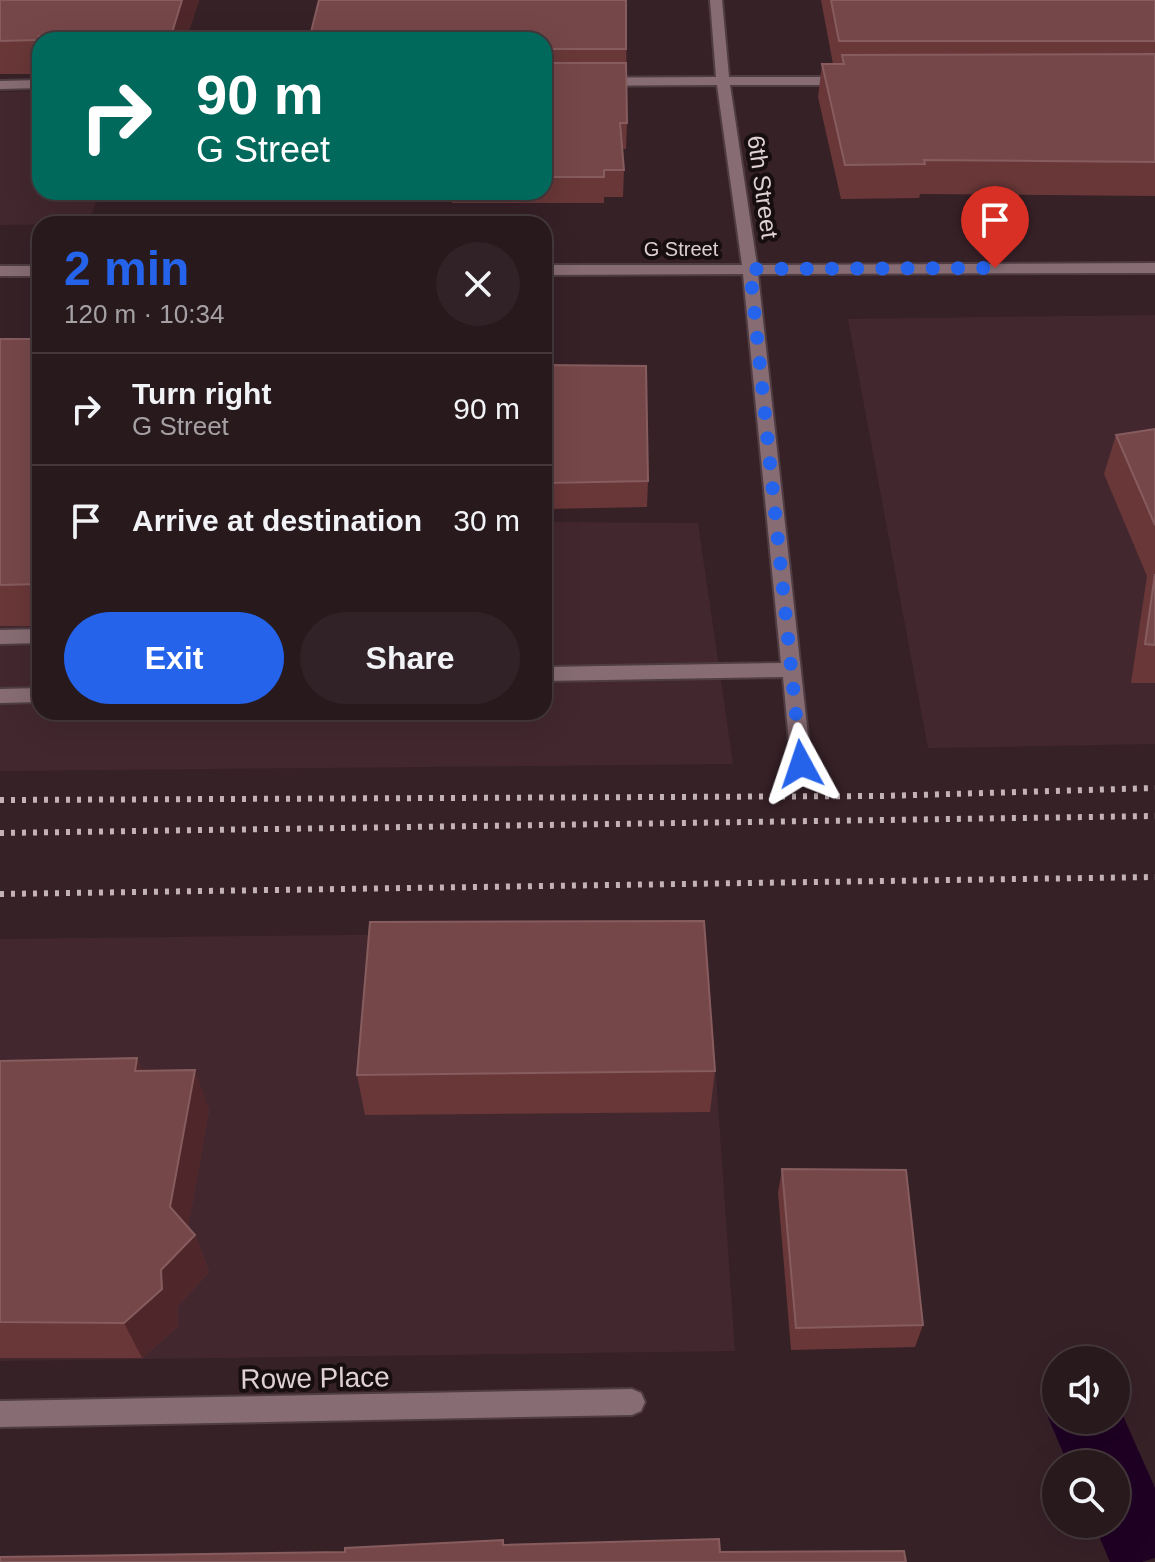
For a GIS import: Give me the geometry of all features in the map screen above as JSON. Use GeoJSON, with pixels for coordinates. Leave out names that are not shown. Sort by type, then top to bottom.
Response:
{"type":"FeatureCollection","features":[{"type":"Feature","properties":{"kind":"street","name":"6th Street"},"geometry":{"type":"LineString","coordinates":[[716,0],[723,82],[750,269],[801,764]]}},
{"type":"Feature","properties":{"kind":"street"},"geometry":{"type":"LineString","coordinates":[[552,82],[867,81]]}},
{"type":"Feature","properties":{"kind":"street"},"geometry":{"type":"LineString","coordinates":[[0,85],[32,84]]}},
{"type":"Feature","properties":{"kind":"street","name":"G Street"},"geometry":{"type":"LineString","coordinates":[[552,270],[1155,268]]}},
{"type":"Feature","properties":{"kind":"street"},"geometry":{"type":"LineString","coordinates":[[0,271],[32,271]]}},
{"type":"Feature","properties":{"kind":"street"},"geometry":{"type":"LineString","coordinates":[[0,637],[32,636]]}},
{"type":"Feature","properties":{"kind":"street"},"geometry":{"type":"LineString","coordinates":[[552,674],[792,670]]}},
{"type":"Feature","properties":{"kind":"street"},"geometry":{"type":"LineString","coordinates":[[0,696],[32,695]]}},
{"type":"Feature","properties":{"kind":"street","name":"Rowe Place"},"geometry":{"type":"LineString","coordinates":[[0,1414],[632,1402]]}},
{"type":"Feature","properties":{"kind":"shaded area"},"geometry":{"type":"Polygon","coordinates":[[[32,91],[32,200],[97,200],[91,216],[32,216],[32,225],[0,225],[0,92],[32,91]]]}},
{"type":"Feature","properties":{"kind":"shaded area"},"geometry":{"type":"Polygon","coordinates":[[[1155,315],[1155,744],[928,748],[848,319],[1155,315]]]}},
{"type":"Feature","properties":{"kind":"shaded area"},"geometry":{"type":"Polygon","coordinates":[[[0,518],[32,518],[32,720],[552,720],[552,522],[698,523],[733,764],[0,771],[0,518]]]}},
{"type":"Feature","properties":{"kind":"shaded area"},"geometry":{"type":"Polygon","coordinates":[[[706,931],[735,1351],[0,1361],[0,939],[706,931]]]}},
{"type":"Feature","properties":{"kind":"shaded area"},"geometry":{"type":"Polygon","coordinates":[[[1130,1432],[1155,1488],[1155,1558],[1142,1562],[1110,1562],[1100,1538],[1130,1538],[1130,1450],[1062,1450],[1055,1434],[1130,1434],[1130,1432]]]}},
{"type":"Feature","properties":{"kind":"building"},"geometry":{"type":"Polygon","coordinates":[[[0,0],[182,0],[172,32],[32,32],[32,40],[0,41],[0,0]]]}},
{"type":"Feature","properties":{"kind":"building"},"geometry":{"type":"Polygon","coordinates":[[[319,0],[626,0],[626,49],[552,49],[552,32],[311,32],[319,0]]]}},
{"type":"Feature","properties":{"kind":"building"},"geometry":{"type":"Polygon","coordinates":[[[831,0],[1155,0],[1155,41],[839,41],[831,0]]]}},
{"type":"Feature","properties":{"kind":"building"},"geometry":{"type":"Polygon","coordinates":[[[1155,54],[1155,162],[924,160],[925,164],[845,165],[822,64],[844,64],[842,55],[1155,54]]]}},
{"type":"Feature","properties":{"kind":"building"},"geometry":{"type":"Polygon","coordinates":[[[552,63],[626,63],[627,123],[620,123],[624,170],[604,170],[604,177],[552,177],[552,63]]]}},
{"type":"Feature","properties":{"kind":"building"},"geometry":{"type":"Polygon","coordinates":[[[0,339],[32,339],[32,584],[0,585],[0,339]]]}},
{"type":"Feature","properties":{"kind":"building"},"geometry":{"type":"Polygon","coordinates":[[[552,365],[646,366],[648,481],[552,483],[552,365]]]}},
{"type":"Feature","properties":{"kind":"building"},"geometry":{"type":"Polygon","coordinates":[[[1155,429],[1155,525],[1116,435],[1155,429]]]}},
{"type":"Feature","properties":{"kind":"building"},"geometry":{"type":"Polygon","coordinates":[[[1155,574],[1155,645],[1145,644],[1155,574]]]}},
{"type":"Feature","properties":{"kind":"building"},"geometry":{"type":"Polygon","coordinates":[[[704,921],[715,1071],[357,1075],[370,922],[704,921]]]}},
{"type":"Feature","properties":{"kind":"building"},"geometry":{"type":"Polygon","coordinates":[[[137,1058],[135,1071],[195,1070],[170,1207],[195,1235],[161,1270],[162,1289],[124,1323],[0,1322],[0,1061],[137,1058]]]}},
{"type":"Feature","properties":{"kind":"building"},"geometry":{"type":"Polygon","coordinates":[[[782,1169],[906,1170],[923,1325],[796,1328],[782,1169]]]}},
{"type":"Feature","properties":{"kind":"building"},"geometry":{"type":"Polygon","coordinates":[[[719,1539],[720,1552],[904,1551],[906,1562],[0,1562],[0,1557],[345,1552],[345,1548],[503,1540],[503,1545],[719,1539]]]}},
{"type":"Feature","properties":{"kind":"railway"},"geometry":{"type":"LineString","coordinates":[[0,800],[882,796],[1155,788]]}},
{"type":"Feature","properties":{"kind":"railway"},"geometry":{"type":"LineString","coordinates":[[0,833],[1155,816]]}},
{"type":"Feature","properties":{"kind":"railway"},"geometry":{"type":"LineString","coordinates":[[0,894],[1155,877]]}},
{"type":"Feature","properties":{"kind":"route"},"geometry":{"type":"LineString","coordinates":[[801,764],[750,269],[995,268]]}}]}
